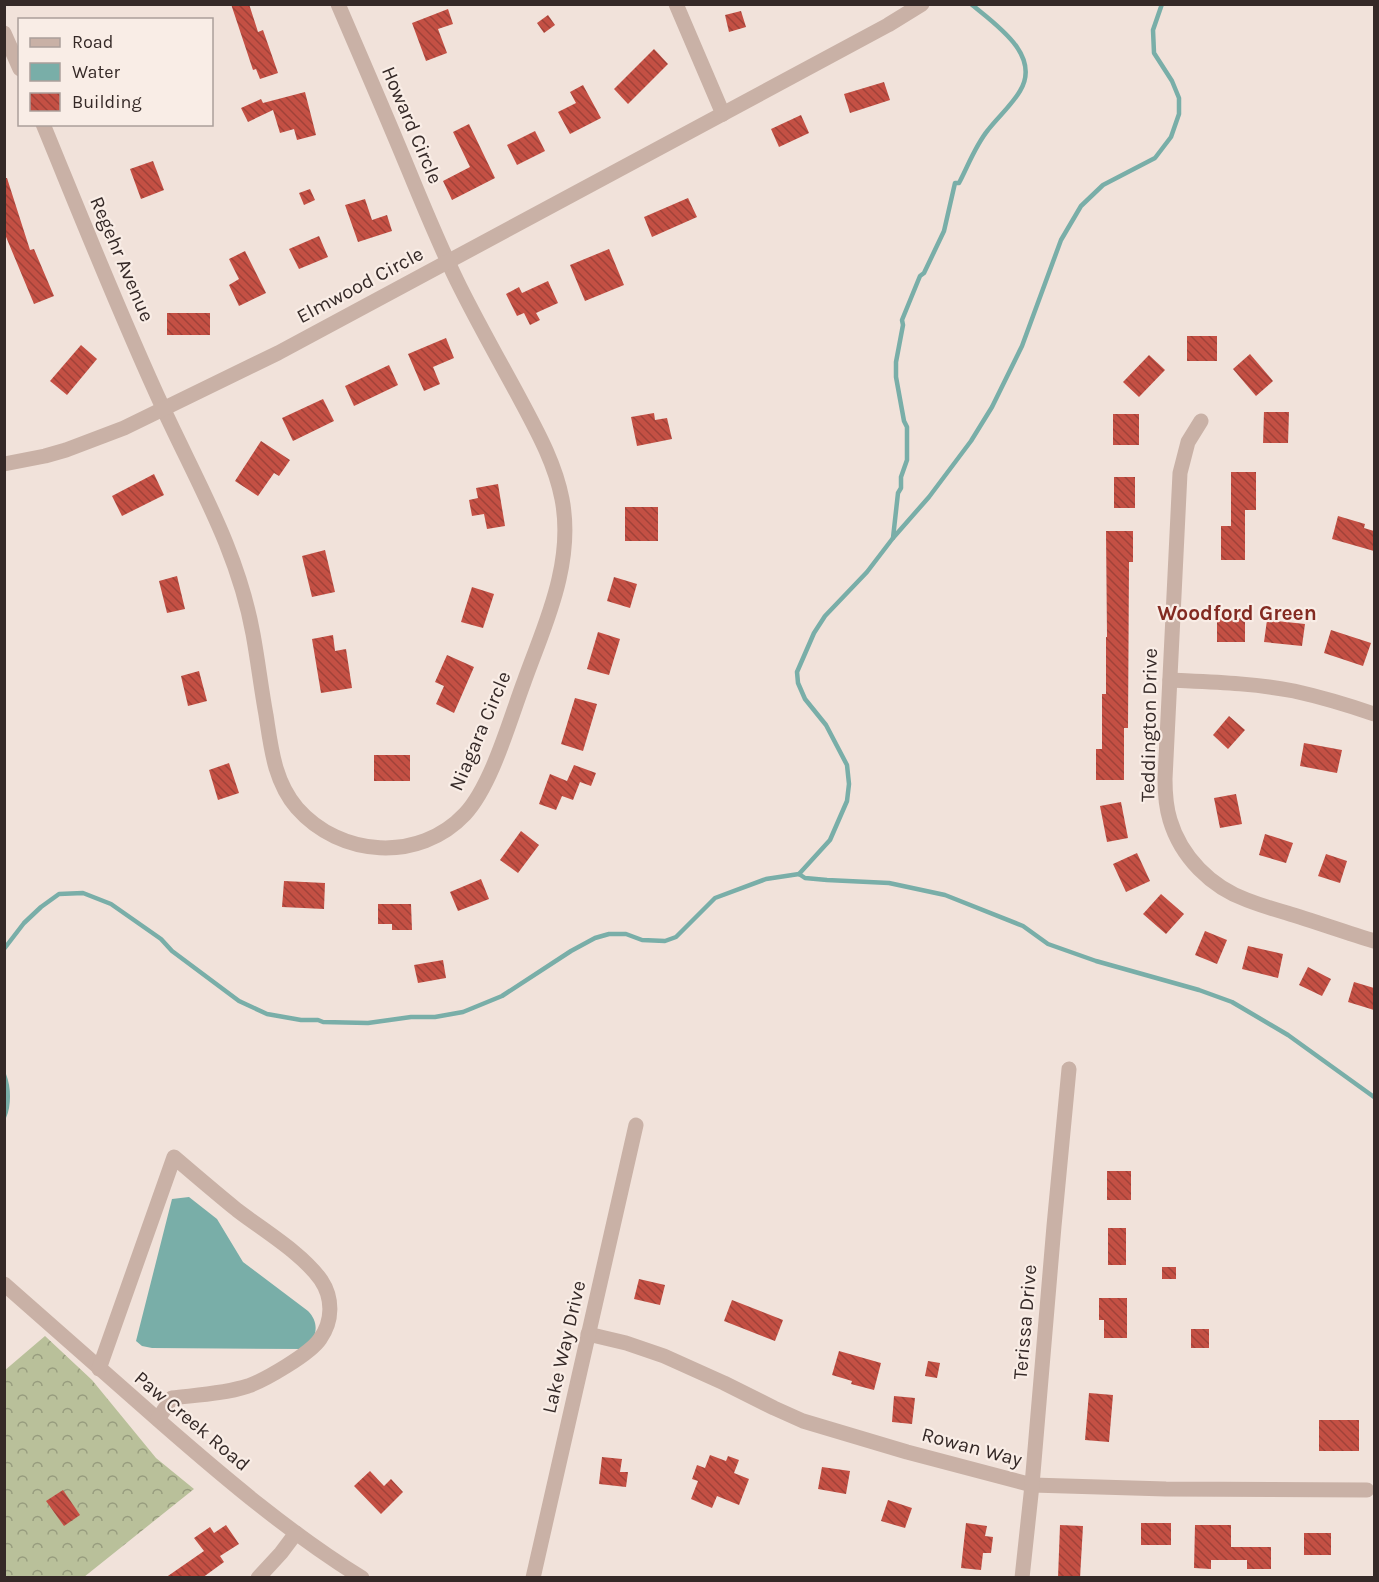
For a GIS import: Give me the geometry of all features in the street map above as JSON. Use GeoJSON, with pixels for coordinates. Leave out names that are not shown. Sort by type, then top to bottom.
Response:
{"type":"FeatureCollection","features":[{"type":"Feature","properties":{"kind":"street","name":"Howard Circle"},"geometry":{"type":"LineString","coordinates":[[338,4],[447,262]]}},
{"type":"Feature","properties":{"kind":"street"},"geometry":{"type":"LineString","coordinates":[[676,4],[723,114]]}},
{"type":"Feature","properties":{"kind":"street","name":"Elmwood Circle"},"geometry":{"type":"LineString","coordinates":[[4,464],[66,450],[124,428],[278,353],[888,25],[922,4]]}},
{"type":"Feature","properties":{"kind":"street"},"geometry":{"type":"LineString","coordinates":[[4,33],[18,64]]}},
{"type":"Feature","properties":{"kind":"street","name":"Regehr Avenue"},"geometry":{"type":"LineString","coordinates":[[44,126],[164,410]]}},
{"type":"Feature","properties":{"kind":"street","name":"Niagara Circle"},"geometry":{"type":"LineString","coordinates":[[164,410],[210,504],[239,576],[253,631],[273,762],[282,785],[293,803],[309,820],[334,838],[369,847],[398,847],[419,843],[438,835],[470,808],[497,755],[550,612],[559,579],[565,529],[562,500],[555,472],[542,440],[447,262]]}},
{"type":"Feature","properties":{"kind":"street","name":"Teddington Drive"},"geometry":{"type":"LineString","coordinates":[[1200,421],[1188,442],[1180,473],[1165,779],[1170,820],[1178,841],[1197,868],[1215,883],[1245,900],[1374,941]]}},
{"type":"Feature","properties":{"kind":"street"},"geometry":{"type":"LineString","coordinates":[[1170,680],[1242,684],[1292,691],[1374,714]]}},
{"type":"Feature","properties":{"kind":"street","name":"Terissa Drive"},"geometry":{"type":"LineString","coordinates":[[1022,1578],[1069,1069]]}},
{"type":"Feature","properties":{"kind":"street","name":"Lake Way Drive"},"geometry":{"type":"LineString","coordinates":[[533,1578],[636,1125]]}},
{"type":"Feature","properties":{"kind":"street"},"geometry":{"type":"LineString","coordinates":[[99,1369],[174,1157],[304,1262],[320,1279],[329,1295],[330,1316],[320,1340],[299,1358],[276,1372],[248,1386],[222,1392],[172,1398],[158,1419]]}},
{"type":"Feature","properties":{"kind":"street","name":"Paw Creek Road"},"geometry":{"type":"LineString","coordinates":[[4,1284],[99,1369],[243,1491],[296,1533],[363,1578]]}},
{"type":"Feature","properties":{"kind":"street","name":"Rowan Way"},"geometry":{"type":"LineString","coordinates":[[588,1334],[626,1343],[664,1356],[803,1421],[907,1452],[1032,1485],[1166,1489],[1367,1490]]}},
{"type":"Feature","properties":{"kind":"street"},"geometry":{"type":"LineString","coordinates":[[258,1578],[296,1533]]}},
{"type":"Feature","properties":{"kind":"green space"},"geometry":{"type":"Polygon","coordinates":[[[45,1336],[92,1380],[156,1458],[194,1489],[84,1577],[5,1577],[4,1371],[45,1336]]]}},
{"type":"Feature","properties":{"kind":"water"},"geometry":{"type":"Polygon","coordinates":[[[189,1197],[217,1219],[243,1262],[312,1316],[316,1330],[305,1349],[152,1348],[142,1346],[136,1341],[172,1199],[189,1197]]]}},
{"type":"Feature","properties":{"kind":"building"},"geometry":{"type":"Polygon","coordinates":[[[231,4],[249,4],[258,32],[263,30],[278,73],[260,79],[256,69],[253,70],[231,4]]]}},
{"type":"Feature","properties":{"kind":"building"},"geometry":{"type":"Polygon","coordinates":[[[448,9],[453,24],[438,29],[447,53],[426,61],[412,23],[448,9]]]}},
{"type":"Feature","properties":{"kind":"building"},"geometry":{"type":"Polygon","coordinates":[[[741,11],[746,27],[729,32],[725,15],[741,11]]]}},
{"type":"Feature","properties":{"kind":"building"},"geometry":{"type":"Polygon","coordinates":[[[548,15],[555,25],[544,33],[537,23],[548,15]]]}},
{"type":"Feature","properties":{"kind":"building"},"geometry":{"type":"Polygon","coordinates":[[[654,49],[668,64],[628,104],[614,89],[654,49]]]}},
{"type":"Feature","properties":{"kind":"building"},"geometry":{"type":"Polygon","coordinates":[[[884,82],[890,100],[850,113],[844,94],[884,82]]]}},
{"type":"Feature","properties":{"kind":"building"},"geometry":{"type":"Polygon","coordinates":[[[583,85],[601,118],[570,134],[558,112],[576,103],[570,92],[583,85]]]}},
{"type":"Feature","properties":{"kind":"building"},"geometry":{"type":"Polygon","coordinates":[[[305,92],[316,135],[297,140],[294,129],[280,133],[273,110],[248,122],[241,108],[261,99],[263,103],[305,92]]]}},
{"type":"Feature","properties":{"kind":"building"},"geometry":{"type":"Polygon","coordinates":[[[801,115],[809,133],[779,147],[771,129],[801,115]]]}},
{"type":"Feature","properties":{"kind":"building"},"geometry":{"type":"Polygon","coordinates":[[[469,124],[495,178],[452,200],[443,181],[470,167],[453,132],[469,124]]]}},
{"type":"Feature","properties":{"kind":"building"},"geometry":{"type":"Polygon","coordinates":[[[535,131],[545,151],[517,165],[507,145],[535,131]]]}},
{"type":"Feature","properties":{"kind":"building"},"geometry":{"type":"Polygon","coordinates":[[[153,161],[164,190],[141,199],[130,169],[153,161]]]}},
{"type":"Feature","properties":{"kind":"building"},"geometry":{"type":"Polygon","coordinates":[[[4,178],[7,178],[30,250],[34,249],[54,296],[34,304],[4,232],[4,178]]]}},
{"type":"Feature","properties":{"kind":"building"},"geometry":{"type":"Polygon","coordinates":[[[310,189],[315,200],[304,205],[299,193],[310,189]]]}},
{"type":"Feature","properties":{"kind":"building"},"geometry":{"type":"Polygon","coordinates":[[[688,198],[697,217],[652,237],[644,217],[688,198]]]}},
{"type":"Feature","properties":{"kind":"building"},"geometry":{"type":"Polygon","coordinates":[[[365,199],[372,220],[387,215],[392,231],[358,242],[345,205],[365,199]]]}},
{"type":"Feature","properties":{"kind":"building"},"geometry":{"type":"Polygon","coordinates":[[[319,236],[328,257],[299,269],[289,249],[319,236]]]}},
{"type":"Feature","properties":{"kind":"building"},"geometry":{"type":"Polygon","coordinates":[[[609,249],[624,285],[585,301],[570,265],[609,249]]]}},
{"type":"Feature","properties":{"kind":"building"},"geometry":{"type":"Polygon","coordinates":[[[245,251],[266,293],[239,306],[229,285],[239,279],[229,259],[245,251]]]}},
{"type":"Feature","properties":{"kind":"building"},"geometry":{"type":"Polygon","coordinates":[[[548,281],[558,303],[536,313],[540,320],[530,325],[524,313],[517,316],[506,294],[519,287],[522,293],[548,281]]]}},
{"type":"Feature","properties":{"kind":"building"},"geometry":{"type":"Polygon","coordinates":[[[167,313],[210,313],[210,335],[167,335],[167,313]]]}},
{"type":"Feature","properties":{"kind":"building"},"geometry":{"type":"Polygon","coordinates":[[[1187,336],[1217,336],[1217,361],[1187,361],[1187,336]]]}},
{"type":"Feature","properties":{"kind":"building"},"geometry":{"type":"Polygon","coordinates":[[[446,338],[454,358],[433,367],[440,384],[424,391],[408,354],[446,338]]]}},
{"type":"Feature","properties":{"kind":"building"},"geometry":{"type":"Polygon","coordinates":[[[81,345],[97,359],[67,395],[50,381],[81,345]]]}},
{"type":"Feature","properties":{"kind":"building"},"geometry":{"type":"Polygon","coordinates":[[[1250,354],[1273,381],[1256,396],[1233,369],[1250,354]]]}},
{"type":"Feature","properties":{"kind":"building"},"geometry":{"type":"Polygon","coordinates":[[[1149,355],[1165,370],[1139,397],[1123,382],[1149,355]]]}},
{"type":"Feature","properties":{"kind":"building"},"geometry":{"type":"Polygon","coordinates":[[[389,365],[398,385],[354,406],[345,386],[389,365]]]}},
{"type":"Feature","properties":{"kind":"building"},"geometry":{"type":"Polygon","coordinates":[[[323,399],[334,421],[293,441],[282,418],[323,399]]]}},
{"type":"Feature","properties":{"kind":"building"},"geometry":{"type":"Polygon","coordinates":[[[1264,412],[1289,412],[1288,443],[1263,443],[1264,412]]]}},
{"type":"Feature","properties":{"kind":"building"},"geometry":{"type":"Polygon","coordinates":[[[654,413],[655,420],[667,418],[672,439],[637,446],[631,417],[654,413]]]}},
{"type":"Feature","properties":{"kind":"building"},"geometry":{"type":"Polygon","coordinates":[[[1113,414],[1139,414],[1139,445],[1113,445],[1113,414]]]}},
{"type":"Feature","properties":{"kind":"building"},"geometry":{"type":"Polygon","coordinates":[[[261,441],[290,460],[279,476],[274,473],[258,496],[235,481],[261,441]]]}},
{"type":"Feature","properties":{"kind":"building"},"geometry":{"type":"Polygon","coordinates":[[[1231,472],[1256,472],[1256,510],[1245,510],[1245,560],[1221,560],[1221,526],[1231,526],[1231,472]]]}},
{"type":"Feature","properties":{"kind":"building"},"geometry":{"type":"Polygon","coordinates":[[[154,474],[164,495],[122,516],[112,496],[154,474]]]}},
{"type":"Feature","properties":{"kind":"building"},"geometry":{"type":"Polygon","coordinates":[[[1114,477],[1135,477],[1135,508],[1114,508],[1114,477]]]}},
{"type":"Feature","properties":{"kind":"building"},"geometry":{"type":"Polygon","coordinates":[[[498,484],[505,526],[487,529],[484,514],[472,516],[469,500],[478,498],[476,488],[498,484]]]}},
{"type":"Feature","properties":{"kind":"building"},"geometry":{"type":"Polygon","coordinates":[[[625,507],[658,507],[658,541],[625,541],[625,507]]]}},
{"type":"Feature","properties":{"kind":"building"},"geometry":{"type":"Polygon","coordinates":[[[1338,516],[1365,524],[1364,528],[1374,531],[1374,551],[1332,539],[1338,516]]]}},
{"type":"Feature","properties":{"kind":"building"},"geometry":{"type":"Polygon","coordinates":[[[1106,531],[1133,531],[1133,562],[1129,562],[1128,728],[1124,728],[1124,780],[1096,780],[1096,749],[1102,749],[1102,694],[1106,694],[1106,531]]]}},
{"type":"Feature","properties":{"kind":"building"},"geometry":{"type":"Polygon","coordinates":[[[325,550],[335,592],[312,597],[302,556],[325,550]]]}},
{"type":"Feature","properties":{"kind":"building"},"geometry":{"type":"Polygon","coordinates":[[[177,576],[185,609],[167,613],[159,581],[177,576]]]}},
{"type":"Feature","properties":{"kind":"building"},"geometry":{"type":"Polygon","coordinates":[[[614,577],[637,584],[630,608],[607,601],[614,577]]]}},
{"type":"Feature","properties":{"kind":"building"},"geometry":{"type":"Polygon","coordinates":[[[472,587],[494,594],[483,628],[461,622],[472,587]]]}},
{"type":"Feature","properties":{"kind":"building"},"geometry":{"type":"Polygon","coordinates":[[[1217,618],[1245,618],[1245,642],[1217,642],[1217,618]]]}},
{"type":"Feature","properties":{"kind":"building"},"geometry":{"type":"Polygon","coordinates":[[[1267,620],[1305,624],[1302,646],[1264,642],[1267,620]]]}},
{"type":"Feature","properties":{"kind":"building"},"geometry":{"type":"Polygon","coordinates":[[[1331,630],[1371,643],[1363,666],[1324,653],[1331,630]]]}},
{"type":"Feature","properties":{"kind":"building"},"geometry":{"type":"Polygon","coordinates":[[[598,632],[620,639],[609,675],[587,669],[598,632]]]}},
{"type":"Feature","properties":{"kind":"building"},"geometry":{"type":"Polygon","coordinates":[[[333,635],[335,651],[346,649],[352,688],[321,693],[312,639],[333,635]]]}},
{"type":"Feature","properties":{"kind":"building"},"geometry":{"type":"Polygon","coordinates":[[[447,655],[474,667],[454,713],[436,704],[444,686],[435,682],[447,655]]]}},
{"type":"Feature","properties":{"kind":"building"},"geometry":{"type":"Polygon","coordinates":[[[199,671],[207,701],[188,706],[181,676],[199,671]]]}},
{"type":"Feature","properties":{"kind":"building"},"geometry":{"type":"Polygon","coordinates":[[[575,698],[597,704],[583,751],[561,744],[575,698]]]}},
{"type":"Feature","properties":{"kind":"building"},"geometry":{"type":"Polygon","coordinates":[[[1229,716],[1245,730],[1228,749],[1213,735],[1229,716]]]}},
{"type":"Feature","properties":{"kind":"building"},"geometry":{"type":"Polygon","coordinates":[[[1304,743],[1342,750],[1337,773],[1300,766],[1304,743]]]}},
{"type":"Feature","properties":{"kind":"building"},"geometry":{"type":"Polygon","coordinates":[[[374,755],[410,755],[410,781],[374,781],[374,755]]]}},
{"type":"Feature","properties":{"kind":"building"},"geometry":{"type":"Polygon","coordinates":[[[229,763],[239,793],[218,800],[209,770],[229,763]]]}},
{"type":"Feature","properties":{"kind":"building"},"geometry":{"type":"Polygon","coordinates":[[[574,765],[596,773],[591,786],[580,782],[573,800],[562,796],[556,810],[539,804],[550,774],[567,781],[574,765]]]}},
{"type":"Feature","properties":{"kind":"building"},"geometry":{"type":"Polygon","coordinates":[[[1236,794],[1242,824],[1220,828],[1214,798],[1236,794]]]}},
{"type":"Feature","properties":{"kind":"building"},"geometry":{"type":"Polygon","coordinates":[[[1121,802],[1128,838],[1107,842],[1100,806],[1121,802]]]}},
{"type":"Feature","properties":{"kind":"building"},"geometry":{"type":"Polygon","coordinates":[[[521,831],[539,845],[518,873],[500,860],[521,831]]]}},
{"type":"Feature","properties":{"kind":"building"},"geometry":{"type":"Polygon","coordinates":[[[1265,834],[1293,843],[1286,863],[1259,855],[1265,834]]]}},
{"type":"Feature","properties":{"kind":"building"},"geometry":{"type":"Polygon","coordinates":[[[1137,853],[1150,881],[1126,892],[1113,864],[1137,853]]]}},
{"type":"Feature","properties":{"kind":"building"},"geometry":{"type":"Polygon","coordinates":[[[1326,854],[1347,861],[1340,883],[1318,876],[1326,854]]]}},
{"type":"Feature","properties":{"kind":"building"},"geometry":{"type":"Polygon","coordinates":[[[481,879],[489,899],[458,911],[450,892],[481,879]]]}},
{"type":"Feature","properties":{"kind":"building"},"geometry":{"type":"Polygon","coordinates":[[[284,881],[325,883],[324,909],[282,907],[284,881]]]}},
{"type":"Feature","properties":{"kind":"building"},"geometry":{"type":"Polygon","coordinates":[[[1161,894],[1184,914],[1166,934],[1143,914],[1161,894]]]}},
{"type":"Feature","properties":{"kind":"building"},"geometry":{"type":"Polygon","coordinates":[[[378,904],[411,904],[412,930],[392,930],[392,924],[378,924],[378,904]]]}},
{"type":"Feature","properties":{"kind":"building"},"geometry":{"type":"Polygon","coordinates":[[[1205,931],[1227,940],[1217,964],[1195,955],[1205,931]]]}},
{"type":"Feature","properties":{"kind":"building"},"geometry":{"type":"Polygon","coordinates":[[[1248,946],[1283,954],[1278,978],[1242,969],[1248,946]]]}},
{"type":"Feature","properties":{"kind":"building"},"geometry":{"type":"Polygon","coordinates":[[[443,960],[446,978],[418,983],[414,965],[443,960]]]}},
{"type":"Feature","properties":{"kind":"building"},"geometry":{"type":"Polygon","coordinates":[[[1308,967],[1331,979],[1322,996],[1299,985],[1308,967]]]}},
{"type":"Feature","properties":{"kind":"building"},"geometry":{"type":"Polygon","coordinates":[[[1354,982],[1374,988],[1374,1010],[1348,1002],[1354,982]]]}},
{"type":"Feature","properties":{"kind":"building"},"geometry":{"type":"Polygon","coordinates":[[[1107,1171],[1131,1171],[1131,1200],[1107,1200],[1107,1171]]]}},
{"type":"Feature","properties":{"kind":"building"},"geometry":{"type":"Polygon","coordinates":[[[1108,1228],[1126,1228],[1126,1265],[1108,1265],[1108,1228]]]}},
{"type":"Feature","properties":{"kind":"building"},"geometry":{"type":"Polygon","coordinates":[[[1162,1267],[1176,1267],[1176,1279],[1162,1279],[1162,1267]]]}},
{"type":"Feature","properties":{"kind":"building"},"geometry":{"type":"Polygon","coordinates":[[[639,1279],[665,1285],[660,1305],[634,1299],[639,1279]]]}},
{"type":"Feature","properties":{"kind":"building"},"geometry":{"type":"Polygon","coordinates":[[[1099,1298],[1127,1298],[1127,1338],[1104,1338],[1104,1320],[1099,1320],[1099,1298]]]}},
{"type":"Feature","properties":{"kind":"building"},"geometry":{"type":"Polygon","coordinates":[[[732,1300],[783,1320],[775,1341],[724,1321],[732,1300]]]}},
{"type":"Feature","properties":{"kind":"building"},"geometry":{"type":"Polygon","coordinates":[[[1191,1329],[1209,1329],[1209,1348],[1191,1348],[1191,1329]]]}},
{"type":"Feature","properties":{"kind":"building"},"geometry":{"type":"Polygon","coordinates":[[[839,1351],[881,1363],[874,1390],[851,1384],[852,1381],[832,1375],[839,1351]]]}},
{"type":"Feature","properties":{"kind":"building"},"geometry":{"type":"Polygon","coordinates":[[[928,1361],[940,1363],[937,1378],[925,1376],[928,1361]]]}},
{"type":"Feature","properties":{"kind":"building"},"geometry":{"type":"Polygon","coordinates":[[[1089,1393],[1113,1395],[1109,1442],[1085,1440],[1089,1393]]]}},
{"type":"Feature","properties":{"kind":"building"},"geometry":{"type":"Polygon","coordinates":[[[894,1396],[915,1398],[912,1424],[892,1422],[894,1396]]]}},
{"type":"Feature","properties":{"kind":"building"},"geometry":{"type":"Polygon","coordinates":[[[1319,1420],[1359,1420],[1359,1451],[1319,1451],[1319,1420]]]}},
{"type":"Feature","properties":{"kind":"building"},"geometry":{"type":"Polygon","coordinates":[[[710,1455],[726,1461],[728,1456],[739,1460],[734,1473],[749,1479],[739,1505],[717,1496],[712,1508],[691,1499],[698,1481],[692,1479],[697,1465],[705,1468],[710,1455]]]}},
{"type":"Feature","properties":{"kind":"building"},"geometry":{"type":"Polygon","coordinates":[[[602,1457],[622,1459],[620,1472],[628,1472],[626,1487],[599,1484],[602,1457]]]}},
{"type":"Feature","properties":{"kind":"building"},"geometry":{"type":"Polygon","coordinates":[[[822,1467],[850,1471],[846,1494],[818,1489],[822,1467]]]}},
{"type":"Feature","properties":{"kind":"building"},"geometry":{"type":"Polygon","coordinates":[[[370,1471],[384,1486],[391,1479],[403,1492],[381,1514],[354,1486],[370,1471]]]}},
{"type":"Feature","properties":{"kind":"building"},"geometry":{"type":"Polygon","coordinates":[[[63,1490],[80,1515],[64,1526],[46,1501],[63,1490]]]}},
{"type":"Feature","properties":{"kind":"building"},"geometry":{"type":"Polygon","coordinates":[[[888,1500],[912,1508],[905,1528],[881,1521],[888,1500]]]}},
{"type":"Feature","properties":{"kind":"building"},"geometry":{"type":"Polygon","coordinates":[[[966,1523],[987,1526],[985,1536],[993,1537],[991,1553],[983,1553],[981,1570],[961,1568],[966,1523]]]}},
{"type":"Feature","properties":{"kind":"building"},"geometry":{"type":"Polygon","coordinates":[[[1141,1523],[1171,1523],[1171,1545],[1141,1545],[1141,1523]]]}},
{"type":"Feature","properties":{"kind":"building"},"geometry":{"type":"Polygon","coordinates":[[[226,1525],[239,1544],[220,1556],[224,1562],[202,1578],[165,1578],[204,1551],[194,1538],[210,1527],[214,1533],[226,1525]]]}},
{"type":"Feature","properties":{"kind":"building"},"geometry":{"type":"Polygon","coordinates":[[[1060,1525],[1083,1526],[1080,1578],[1058,1578],[1060,1525]]]}},
{"type":"Feature","properties":{"kind":"building"},"geometry":{"type":"Polygon","coordinates":[[[1195,1525],[1231,1525],[1231,1547],[1271,1547],[1271,1569],[1247,1569],[1247,1560],[1211,1560],[1211,1569],[1194,1568],[1195,1525]]]}},
{"type":"Feature","properties":{"kind":"building"},"geometry":{"type":"Polygon","coordinates":[[[1304,1533],[1331,1533],[1331,1555],[1304,1555],[1304,1533]]]}},
{"type":"Feature","properties":{"kind":"waterway"},"geometry":{"type":"LineString","coordinates":[[893,538],[898,493],[907,460],[907,427],[896,377],[902,320],[920,276],[924,273],[944,231],[955,183],[959,183],[979,143],[1009,107],[1020,91],[1025,78],[1025,65],[1013,42],[971,4]]}},
{"type":"Feature","properties":{"kind":"waterway"},"geometry":{"type":"LineString","coordinates":[[799,874],[830,840],[847,801],[849,784],[847,765],[826,725],[805,699],[798,683],[797,672],[814,633],[825,616],[867,572],[929,497],[971,441],[992,407],[1022,346],[1061,240],[1081,206],[1103,185],[1155,158],[1171,137],[1179,114],[1179,98],[1172,81],[1154,53],[1153,30],[1162,4]]}},
{"type":"Feature","properties":{"kind":"waterway"},"geometry":{"type":"LineString","coordinates":[[4,949],[24,923],[59,894],[83,893],[111,904],[161,939],[172,951],[239,1001],[267,1014],[323,1022],[368,1023],[463,1012],[502,996],[571,951],[595,938],[609,934],[626,934],[642,940],[665,941],[676,937],[715,898],[766,879],[799,874],[805,878],[889,883],[945,895],[1023,926],[1048,944],[1232,1002],[1288,1035],[1374,1097]]}},
{"type":"Feature","properties":{"kind":"waterway"},"geometry":{"type":"LineString","coordinates":[[4,1075],[8,1096],[4,1117]]}},
{"type":"Feature","properties":{"kind":"district","name":"Woodford Green"},"geometry":{"type":"Point","coordinates":[1237,613]}}]}
